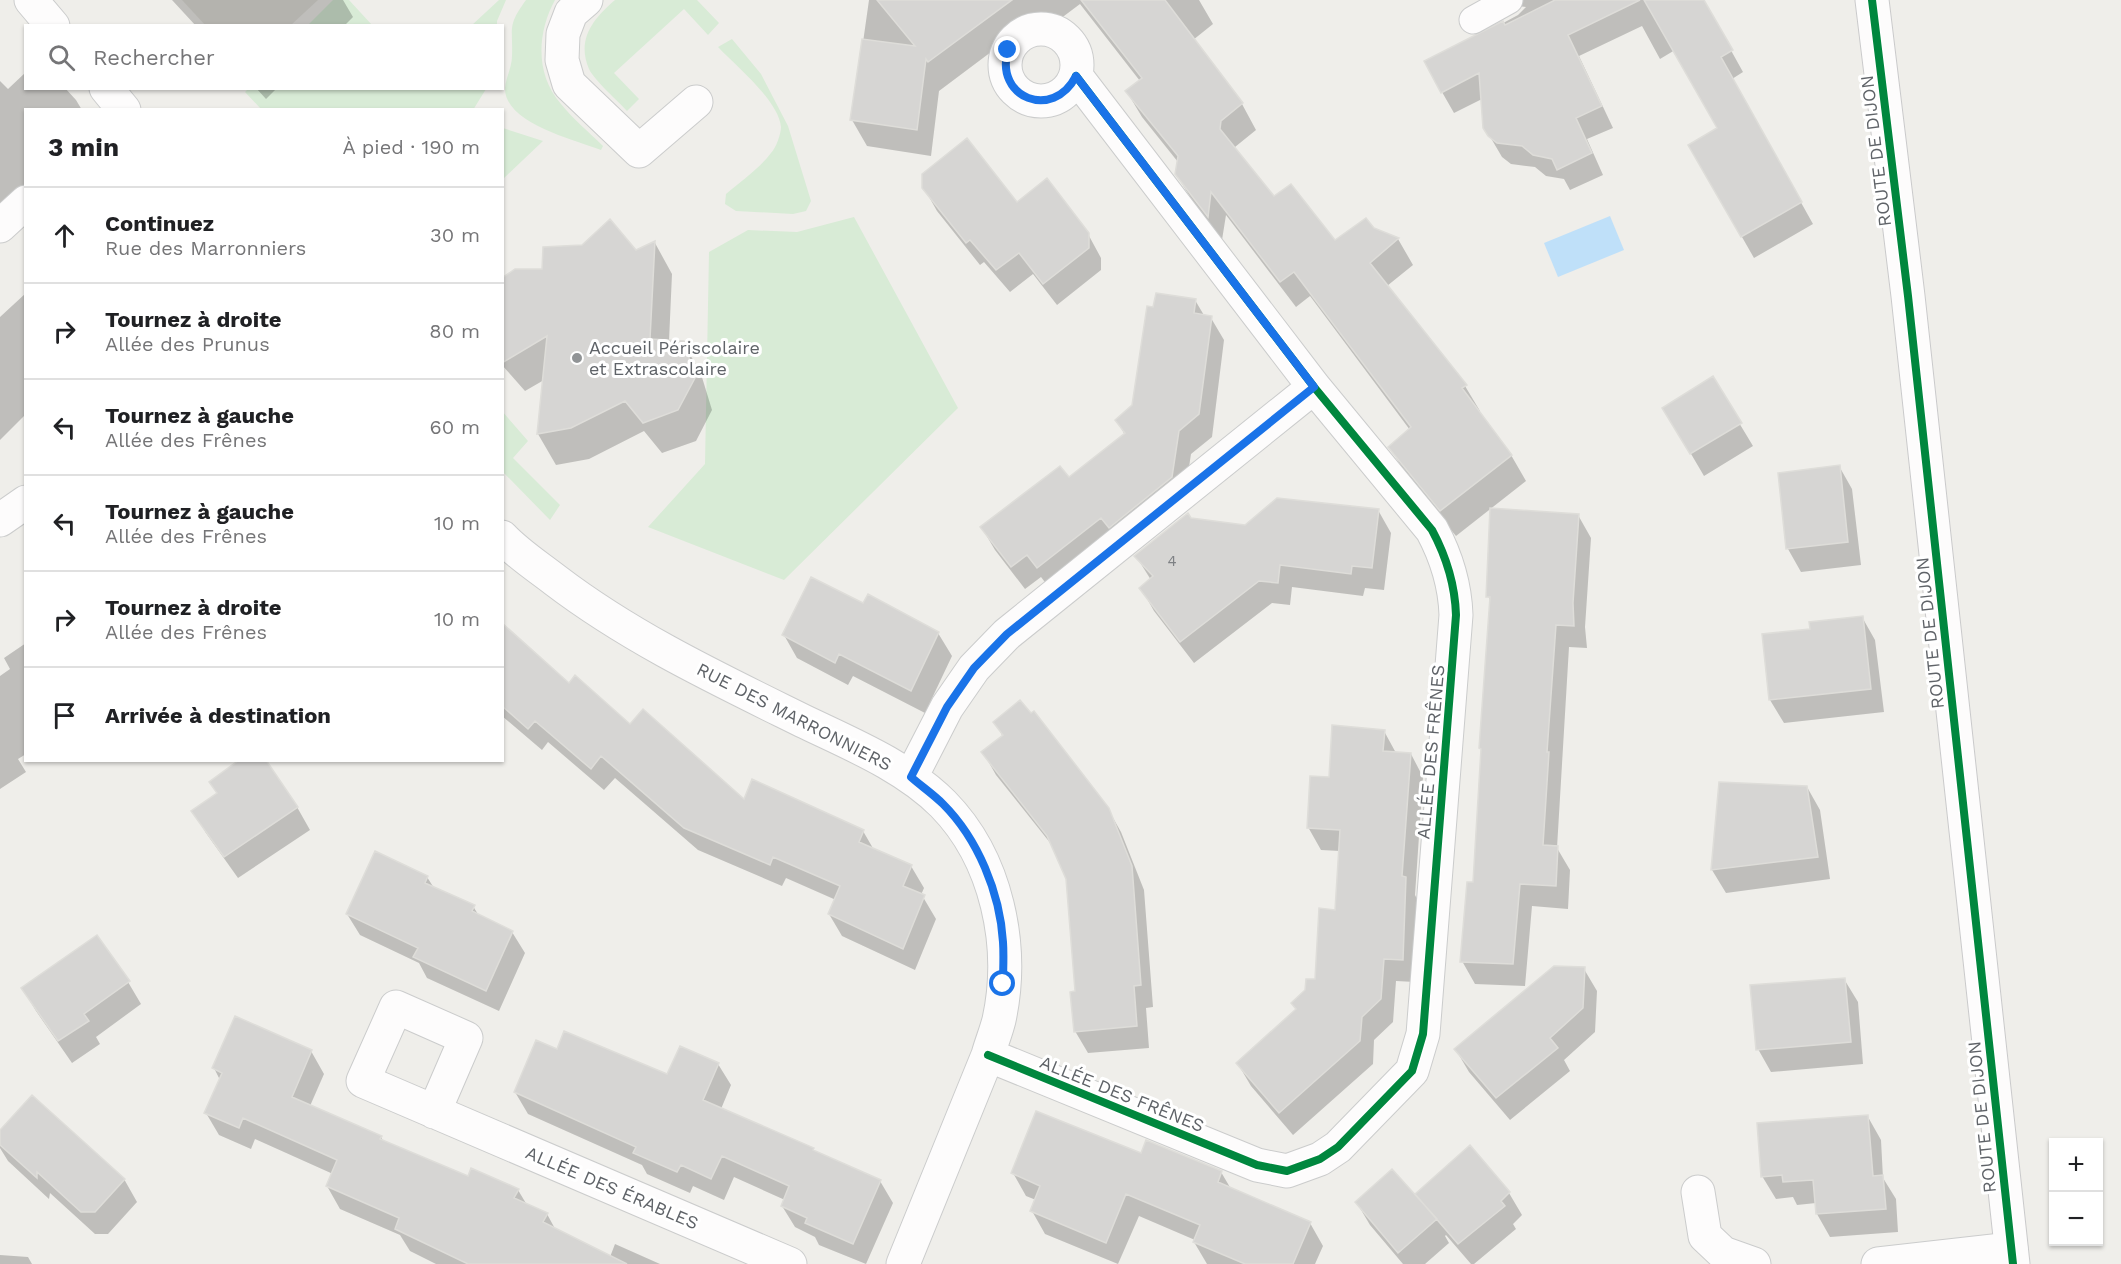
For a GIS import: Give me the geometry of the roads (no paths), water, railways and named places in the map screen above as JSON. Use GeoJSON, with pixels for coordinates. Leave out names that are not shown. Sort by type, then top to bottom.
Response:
{"type":"FeatureCollection","features":[{"type":"Feature","properties":{"kind":"street"},"geometry":{"type":"LineString","coordinates":[[31,0],[51,24]]}},
{"type":"Feature","properties":{"kind":"street"},"geometry":{"type":"LineString","coordinates":[[586,0],[571,13],[563,34],[562,60],[569,84],[639,151],[696,102]]}},
{"type":"Feature","properties":{"kind":"street","name":"ROUTE DE DIJON"},"geometry":{"type":"LineString","coordinates":[[1872,0],[1910,308],[2012,1256]]}},
{"type":"Feature","properties":{"kind":"street","name":"ALLÉE DES FRÊNES"},"geometry":{"type":"LineString","coordinates":[[988,1055],[1257,1165],[1287,1171],[1320,1160],[1338,1147],[1412,1071],[1423,1034],[1456,615],[1455,595],[1444,552],[1432,530],[1314,387],[1076,76]]}},
{"type":"Feature","properties":{"kind":"street"},"geometry":{"type":"LineString","coordinates":[[0,226],[24,204]]}},
{"type":"Feature","properties":{"kind":"street"},"geometry":{"type":"LineString","coordinates":[[911,777],[947,707],[974,668],[1007,634],[1314,387]]}},
{"type":"Feature","properties":{"kind":"street"},"geometry":{"type":"LineString","coordinates":[[0,520],[24,503]]}},
{"type":"Feature","properties":{"kind":"street","name":"RUE DES MARRONNIERS"},"geometry":{"type":"LineString","coordinates":[[504,539],[569,590],[626,628],[691,666],[867,752],[911,777],[943,804],[960,825],[989,876],[998,905],[1003,941],[1003,984],[999,1020],[988,1055],[903,1264]]}},
{"type":"Feature","properties":{"kind":"street","name":"ALLÉE DES ÉRABLES"},"geometry":{"type":"LineString","coordinates":[[434,1112],[790,1264]]}},
{"type":"Feature","properties":{"kind":"street"},"geometry":{"type":"LineString","coordinates":[[1698,1192],[1705,1236],[1723,1252],[1754,1264]]}},
{"type":"Feature","properties":{"kind":"street"},"geometry":{"type":"LineString","coordinates":[[1878,1264],[2012,1256]]}},
{"type":"Feature","properties":{"kind":"lane"},"geometry":{"type":"LineString","coordinates":[[1473,20],[1509,0]]}},
{"type":"Feature","properties":{"kind":"water"},"geometry":{"type":"Polygon","coordinates":[[[1610,216],[1624,250],[1558,277],[1544,243],[1610,216]]]}},
{"type":"Feature","properties":{"kind":"place","name":"Accueil Périscolaire et Extrascolaire"},"geometry":{"type":"Point","coordinates":[577,358]}}]}
